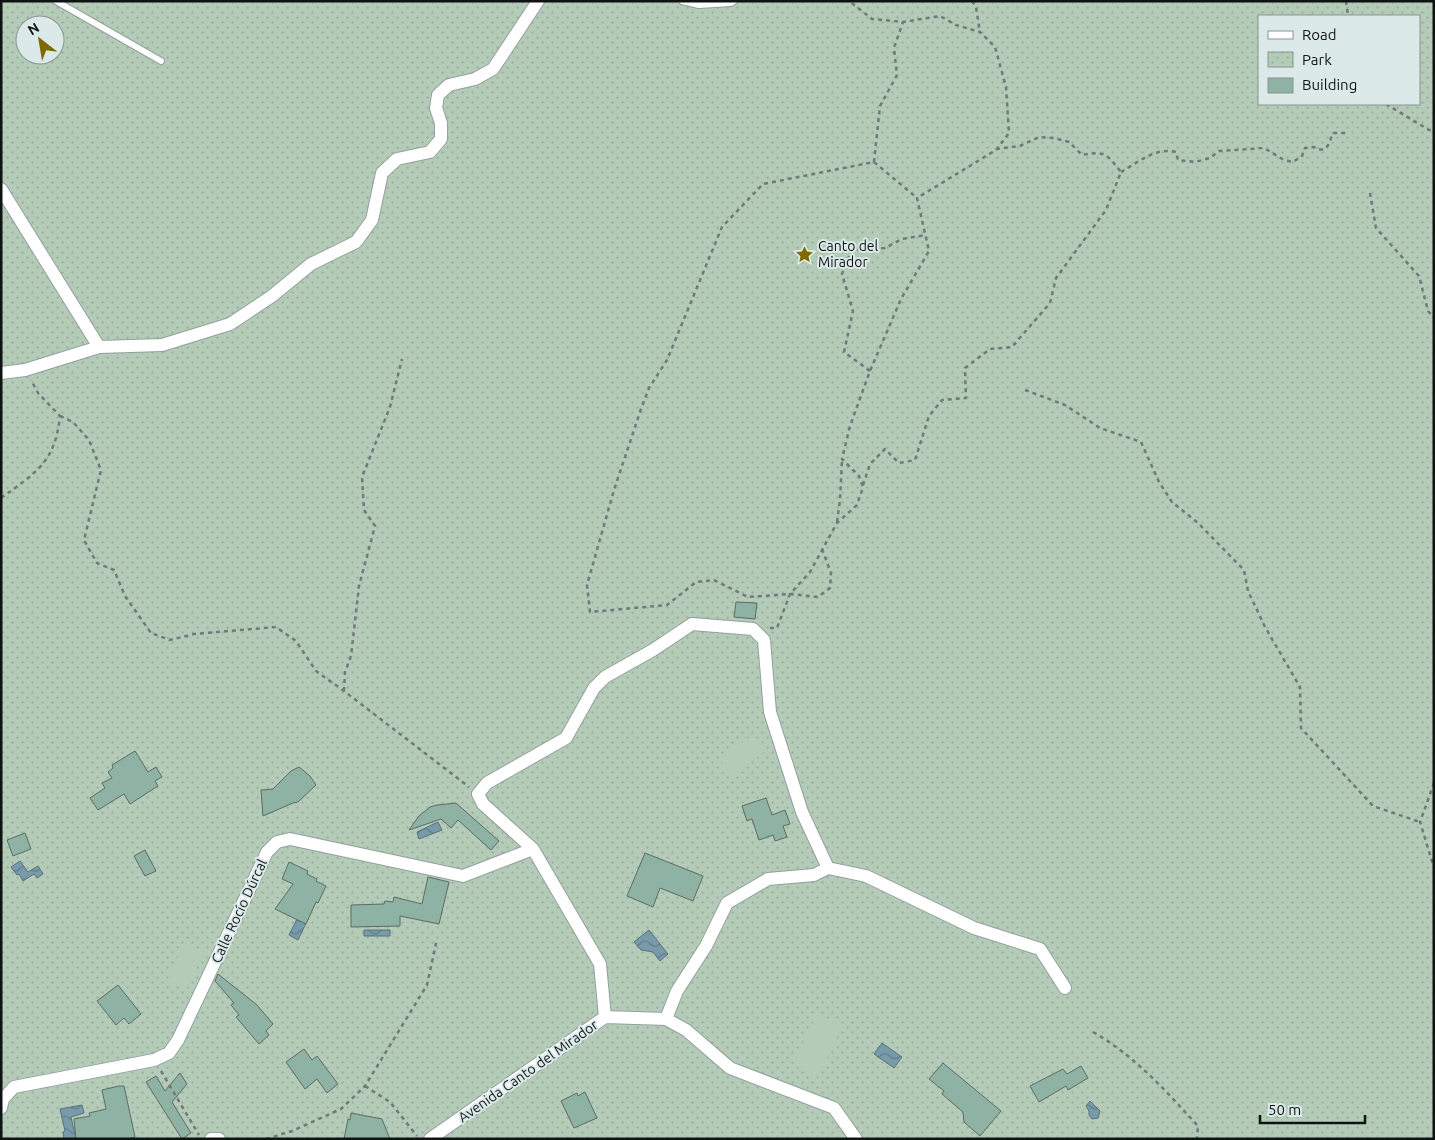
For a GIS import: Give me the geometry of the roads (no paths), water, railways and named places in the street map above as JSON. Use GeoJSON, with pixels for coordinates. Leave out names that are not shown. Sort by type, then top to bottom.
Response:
{"type":"FeatureCollection","features":[{"type":"Feature","properties":{"kind":"street"},"geometry":{"type":"LineString","coordinates":[[1,373],[25,370],[100,347],[162,345],[230,324],[272,296],[311,264],[356,242],[372,220],[382,173],[397,159],[430,152],[441,139],[440,123],[436,108],[438,95],[449,85],[475,79],[493,70],[538,1]]}},
{"type":"Feature","properties":{"kind":"street"},"geometry":{"type":"LineString","coordinates":[[1,189],[100,347]]}},
{"type":"Feature","properties":{"kind":"street","name":"Avenida Canto del Mirador"},"geometry":{"type":"LineString","coordinates":[[430,1139],[605,1017],[600,964],[532,849],[483,804],[478,794],[487,783],[566,738],[594,688],[605,677],[653,650],[692,624],[753,629],[764,640],[770,712],[802,812],[828,868]]}},
{"type":"Feature","properties":{"kind":"street","name":"Calle Rocío Dúrcal"},"geometry":{"type":"LineString","coordinates":[[1,1108],[3,1099],[14,1087],[154,1060],[169,1053],[178,1040],[267,852],[277,842],[290,839],[463,876],[532,849]]}},
{"type":"Feature","properties":{"kind":"street"},"geometry":{"type":"LineString","coordinates":[[666,1018],[677,991],[706,946],[727,903],[768,878],[814,875],[828,868],[866,876],[974,928],[1040,949],[1065,988]]}},
{"type":"Feature","properties":{"kind":"street"},"geometry":{"type":"LineString","coordinates":[[605,1017],[666,1018],[686,1030],[730,1068],[834,1108],[856,1139]]}},
{"type":"Feature","properties":{"kind":"street"},"geometry":{"type":"LineString","coordinates":[[211,1139],[219,1139]]}},
{"type":"Feature","properties":{"kind":"lane"},"geometry":{"type":"LineString","coordinates":[[56,1],[161,61]]}},
{"type":"Feature","properties":{"kind":"lane"},"geometry":{"type":"LineString","coordinates":[[682,1],[699,4],[731,3],[734,1]]}},
{"type":"Feature","properties":{"kind":"water"},"geometry":{"type":"Polygon","coordinates":[[[438,822],[442,830],[419,839],[417,832],[438,822]]]}},
{"type":"Feature","properties":{"kind":"water"},"geometry":{"type":"Polygon","coordinates":[[[20,861],[28,872],[38,866],[43,874],[37,878],[34,874],[23,881],[19,874],[17,875],[11,867],[20,861]]]}},
{"type":"Feature","properties":{"kind":"water"},"geometry":{"type":"Polygon","coordinates":[[[299,915],[308,919],[298,940],[289,935],[299,915]]]}},
{"type":"Feature","properties":{"kind":"water"},"geometry":{"type":"Polygon","coordinates":[[[364,930],[390,930],[390,936],[364,936],[364,930]]]}},
{"type":"Feature","properties":{"kind":"water"},"geometry":{"type":"Polygon","coordinates":[[[649,930],[668,954],[660,961],[653,952],[641,950],[634,942],[649,930]]]}},
{"type":"Feature","properties":{"kind":"water"},"geometry":{"type":"Polygon","coordinates":[[[882,1043],[902,1057],[894,1068],[874,1054],[882,1043]]]}},
{"type":"Feature","properties":{"kind":"water"},"geometry":{"type":"Polygon","coordinates":[[[1090,1101],[1100,1111],[1098,1118],[1092,1119],[1089,1115],[1086,1106],[1090,1101]]]}},
{"type":"Feature","properties":{"kind":"water"},"geometry":{"type":"Polygon","coordinates":[[[82,1105],[84,1113],[71,1117],[76,1139],[64,1139],[63,1132],[65,1131],[60,1109],[82,1105]]]}},
{"type":"Feature","properties":{"kind":"place","name":"Canto del Mirador"},"geometry":{"type":"Point","coordinates":[804,254]}}]}
